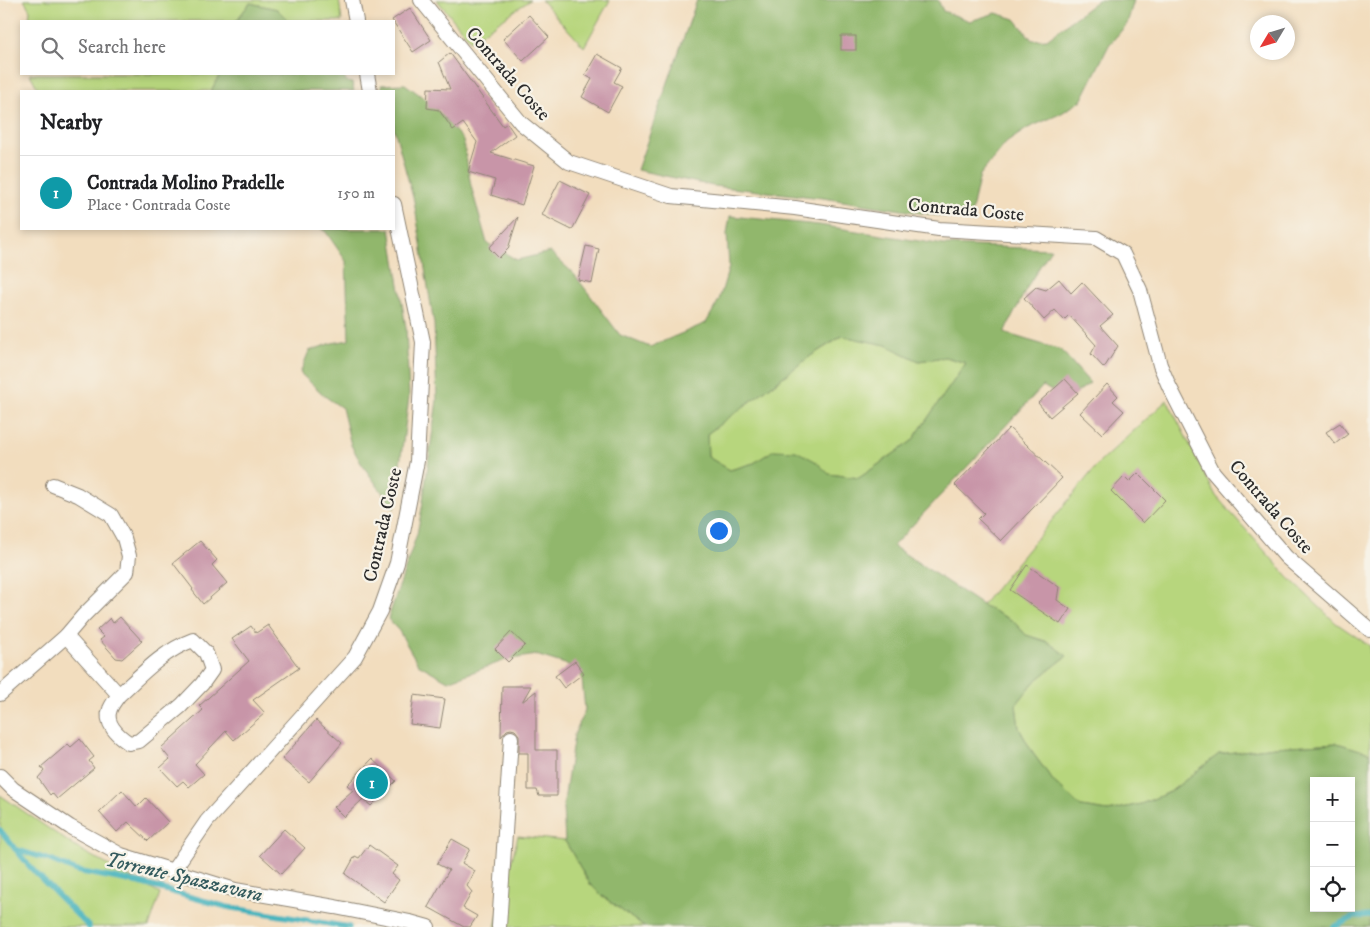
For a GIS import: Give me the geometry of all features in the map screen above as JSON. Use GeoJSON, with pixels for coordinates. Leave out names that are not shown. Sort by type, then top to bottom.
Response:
{"type":"FeatureCollection","features":[{"type":"Feature","properties":{"kind":"street"},"geometry":{"type":"LineString","coordinates":[[352,0],[356,20]]}},
{"type":"Feature","properties":{"kind":"street","name":"Contrada Coste"},"geometry":{"type":"LineString","coordinates":[[421,0],[521,123],[569,162],[671,196],[796,208],[940,229],[1096,238],[1123,254],[1140,290],[1163,372],[1213,472],[1286,557],[1370,630]]}},
{"type":"Feature","properties":{"kind":"street"},"geometry":{"type":"LineString","coordinates":[[367,75],[370,90]]}},
{"type":"Feature","properties":{"kind":"street","name":"Contrada Coste"},"geometry":{"type":"LineString","coordinates":[[172,872],[207,821],[356,657],[380,611],[397,564],[417,461],[424,342],[395,209]]}},
{"type":"Feature","properties":{"kind":"street"},"geometry":{"type":"LineString","coordinates":[[0,694],[66,636],[127,572],[129,556],[124,538],[111,515],[78,495],[53,485]]}},
{"type":"Feature","properties":{"kind":"street"},"geometry":{"type":"LineString","coordinates":[[66,636],[119,695]]}},
{"type":"Feature","properties":{"kind":"street"},"geometry":{"type":"LineString","coordinates":[[192,640],[206,653],[212,670],[202,684],[181,706],[140,740],[129,743],[119,736],[110,723],[109,710],[119,695],[169,651],[180,645],[192,640]]}},
{"type":"Feature","properties":{"kind":"street"},"geometry":{"type":"LineString","coordinates":[[499,927],[510,738]]}},
{"type":"Feature","properties":{"kind":"street"},"geometry":{"type":"LineString","coordinates":[[0,776],[13,789],[70,827],[121,855],[235,890],[335,907],[428,927]]}},
{"type":"Feature","properties":{"kind":"green space"},"geometry":{"type":"Polygon","coordinates":[[[24,0],[339,0],[342,20],[288,20],[277,9],[250,3],[237,20],[29,20],[30,10],[24,0]]]}},
{"type":"Feature","properties":{"kind":"green space"},"geometry":{"type":"Polygon","coordinates":[[[437,0],[530,0],[471,41],[437,0]]]}},
{"type":"Feature","properties":{"kind":"green space"},"geometry":{"type":"Polygon","coordinates":[[[541,0],[610,0],[584,47],[541,0]]]}},
{"type":"Feature","properties":{"kind":"green space"},"geometry":{"type":"Polygon","coordinates":[[[697,0],[938,0],[943,11],[970,21],[996,13],[1015,19],[1032,40],[1047,39],[1098,0],[1134,0],[1127,24],[1109,45],[1081,101],[1060,114],[1028,128],[1006,143],[980,175],[970,218],[947,217],[823,198],[713,186],[637,170],[697,0]]]}},
{"type":"Feature","properties":{"kind":"green space"},"geometry":{"type":"Polygon","coordinates":[[[250,3],[277,9],[288,20],[237,20],[250,3]]]}},
{"type":"Feature","properties":{"kind":"green space"},"geometry":{"type":"Polygon","coordinates":[[[31,75],[219,75],[212,90],[38,90],[31,75]]]}},
{"type":"Feature","properties":{"kind":"green space"},"geometry":{"type":"Polygon","coordinates":[[[219,75],[341,75],[348,82],[352,83],[354,90],[212,90],[219,75]]]}},
{"type":"Feature","properties":{"kind":"green space"},"geometry":{"type":"Polygon","coordinates":[[[405,84],[431,103],[463,140],[471,186],[487,243],[517,260],[550,252],[574,274],[620,335],[650,347],[706,323],[719,300],[729,267],[727,234],[730,216],[819,225],[944,245],[1051,249],[1030,282],[1004,333],[1061,350],[1090,383],[1067,400],[1043,386],[893,546],[982,605],[1013,621],[1026,635],[1048,642],[1067,656],[1034,682],[1016,705],[1019,728],[1032,752],[1054,782],[1081,807],[1108,811],[1141,804],[1170,792],[1219,754],[1275,747],[1337,743],[1370,753],[1370,927],[644,927],[601,895],[590,884],[565,841],[563,808],[574,735],[585,710],[581,669],[536,655],[506,660],[448,681],[418,664],[399,631],[388,619],[417,534],[437,400],[434,324],[414,201],[395,132],[395,90],[383,90],[381,85],[405,84]],[[842,336],[812,355],[707,434],[708,457],[730,470],[754,463],[774,450],[796,451],[815,461],[829,474],[859,478],[912,441],[966,363],[945,357],[919,361],[886,345],[842,336]]]}},
{"type":"Feature","properties":{"kind":"green space"},"geometry":{"type":"Polygon","coordinates":[[[323,230],[390,230],[406,328],[409,397],[394,509],[361,463],[351,445],[342,408],[326,397],[300,373],[309,351],[332,343],[349,340],[346,261],[323,230]]]}},
{"type":"Feature","properties":{"kind":"green space"},"geometry":{"type":"Polygon","coordinates":[[[843,336],[886,345],[919,361],[945,357],[966,363],[912,441],[859,478],[829,474],[815,461],[774,450],[754,463],[730,470],[708,457],[707,434],[812,355],[843,336]]]}},
{"type":"Feature","properties":{"kind":"green space"},"geometry":{"type":"Polygon","coordinates":[[[1167,400],[1216,496],[1288,577],[1336,623],[1370,646],[1370,753],[1337,743],[1275,747],[1219,754],[1170,792],[1141,804],[1108,811],[1081,807],[1054,782],[1032,752],[1019,728],[1016,705],[1034,682],[1066,657],[1048,642],[1026,635],[1013,621],[982,605],[1099,463],[1167,400]]]}},
{"type":"Feature","properties":{"kind":"green space"},"geometry":{"type":"Polygon","coordinates":[[[0,795],[77,848],[160,894],[149,927],[0,927],[0,795]]]}},
{"type":"Feature","properties":{"kind":"green space"},"geometry":{"type":"Polygon","coordinates":[[[518,836],[565,841],[590,884],[601,895],[644,927],[495,927],[518,836]]]}},
{"type":"Feature","properties":{"kind":"building"},"geometry":{"type":"Polygon","coordinates":[[[410,8],[431,40],[413,52],[395,25],[395,20],[392,20],[410,8]]]}},
{"type":"Feature","properties":{"kind":"building"},"geometry":{"type":"Polygon","coordinates":[[[529,15],[549,37],[523,61],[503,39],[529,15]]]}},
{"type":"Feature","properties":{"kind":"building"},"geometry":{"type":"Polygon","coordinates":[[[841,36],[856,36],[856,50],[841,50],[841,36]]]}},
{"type":"Feature","properties":{"kind":"building"},"geometry":{"type":"Polygon","coordinates":[[[450,53],[503,126],[507,123],[515,135],[491,153],[534,166],[522,205],[491,195],[495,180],[468,172],[477,142],[463,123],[453,130],[439,110],[427,108],[428,88],[450,89],[439,62],[450,53]]]}},
{"type":"Feature","properties":{"kind":"building"},"geometry":{"type":"Polygon","coordinates":[[[597,54],[622,68],[614,82],[622,86],[608,112],[582,97],[592,79],[585,75],[597,54]]]}},
{"type":"Feature","properties":{"kind":"building"},"geometry":{"type":"Polygon","coordinates":[[[560,180],[590,195],[572,230],[542,215],[560,180]]]}},
{"type":"Feature","properties":{"kind":"building"},"geometry":{"type":"Polygon","coordinates":[[[518,217],[508,249],[499,258],[489,248],[518,217]]]}},
{"type":"Feature","properties":{"kind":"building"},"geometry":{"type":"Polygon","coordinates":[[[586,246],[599,249],[592,283],[578,280],[586,246]]]}},
{"type":"Feature","properties":{"kind":"building"},"geometry":{"type":"Polygon","coordinates":[[[1059,279],[1071,293],[1082,282],[1113,315],[1100,326],[1118,346],[1104,368],[1091,354],[1096,345],[1069,315],[1064,320],[1055,310],[1044,320],[1024,298],[1036,287],[1046,290],[1059,279]]]}},
{"type":"Feature","properties":{"kind":"building"},"geometry":{"type":"Polygon","coordinates":[[[1065,379],[1078,393],[1050,417],[1038,403],[1065,379]]]}},
{"type":"Feature","properties":{"kind":"building"},"geometry":{"type":"Polygon","coordinates":[[[1107,384],[1118,396],[1113,401],[1124,411],[1102,434],[1080,413],[1107,384]]]}},
{"type":"Feature","properties":{"kind":"building"},"geometry":{"type":"Polygon","coordinates":[[[1340,423],[1348,434],[1335,444],[1326,432],[1340,423]]]}},
{"type":"Feature","properties":{"kind":"building"},"geometry":{"type":"Polygon","coordinates":[[[1009,428],[1062,478],[1001,541],[978,519],[984,513],[955,485],[1009,428]]]}},
{"type":"Feature","properties":{"kind":"building"},"geometry":{"type":"Polygon","coordinates":[[[1138,473],[1165,500],[1143,523],[1111,491],[1124,477],[1129,482],[1138,473]]]}},
{"type":"Feature","properties":{"kind":"building"},"geometry":{"type":"Polygon","coordinates":[[[200,541],[217,560],[212,565],[227,583],[203,604],[173,563],[200,541]]]}},
{"type":"Feature","properties":{"kind":"building"},"geometry":{"type":"Polygon","coordinates":[[[1027,565],[1059,587],[1057,600],[1070,609],[1060,624],[1010,590],[1027,565]]]}},
{"type":"Feature","properties":{"kind":"building"},"geometry":{"type":"Polygon","coordinates":[[[120,617],[142,641],[122,659],[116,658],[100,640],[104,637],[97,630],[110,618],[113,623],[120,617]]]}},
{"type":"Feature","properties":{"kind":"building"},"geometry":{"type":"Polygon","coordinates":[[[268,625],[299,668],[253,700],[265,713],[234,740],[226,731],[195,764],[204,774],[189,787],[183,781],[177,786],[160,768],[170,759],[161,748],[203,710],[199,706],[249,661],[232,639],[251,626],[256,633],[268,625]]]}},
{"type":"Feature","properties":{"kind":"building"},"geometry":{"type":"Polygon","coordinates":[[[511,632],[525,645],[508,662],[495,649],[511,632]]]}},
{"type":"Feature","properties":{"kind":"building"},"geometry":{"type":"Polygon","coordinates":[[[575,661],[584,673],[564,688],[555,676],[575,661]]]}},
{"type":"Feature","properties":{"kind":"building"},"geometry":{"type":"Polygon","coordinates":[[[502,686],[531,686],[522,702],[536,691],[536,750],[557,750],[557,796],[539,796],[537,790],[528,790],[528,753],[519,753],[519,735],[515,730],[511,729],[507,730],[501,737],[502,686]]]}},
{"type":"Feature","properties":{"kind":"building"},"geometry":{"type":"Polygon","coordinates":[[[414,695],[445,699],[440,728],[410,724],[414,695]]]}},
{"type":"Feature","properties":{"kind":"building"},"geometry":{"type":"Polygon","coordinates":[[[316,720],[342,743],[309,782],[282,759],[316,720]]]}},
{"type":"Feature","properties":{"kind":"building"},"geometry":{"type":"Polygon","coordinates":[[[80,739],[94,757],[89,761],[94,768],[57,799],[52,793],[50,795],[38,778],[44,771],[41,767],[68,744],[71,747],[80,739]]]}},
{"type":"Feature","properties":{"kind":"building"},"geometry":{"type":"Polygon","coordinates":[[[372,759],[396,781],[371,806],[363,799],[344,817],[334,807],[353,790],[347,785],[372,759]]]}},
{"type":"Feature","properties":{"kind":"building"},"geometry":{"type":"Polygon","coordinates":[[[122,790],[137,807],[146,798],[168,822],[148,841],[128,822],[117,832],[99,812],[122,790]]]}},
{"type":"Feature","properties":{"kind":"building"},"geometry":{"type":"Polygon","coordinates":[[[284,829],[305,848],[281,874],[260,855],[284,829]]]}},
{"type":"Feature","properties":{"kind":"building"},"geometry":{"type":"Polygon","coordinates":[[[452,839],[470,849],[462,863],[475,871],[467,886],[472,892],[463,908],[477,916],[470,927],[464,927],[428,907],[449,870],[437,864],[452,839]]]}},
{"type":"Feature","properties":{"kind":"building"},"geometry":{"type":"Polygon","coordinates":[[[369,845],[398,866],[392,874],[399,880],[384,902],[345,874],[355,856],[359,858],[369,845]]]}},
{"type":"Feature","properties":{"kind":"waterway"},"geometry":{"type":"LineString","coordinates":[[0,830],[30,867],[89,927]]}},
{"type":"Feature","properties":{"kind":"waterway","name":"Torrente Spazzavara"},"geometry":{"type":"LineString","coordinates":[[15,849],[77,871],[140,883],[227,907],[349,927]]}},
{"type":"Feature","properties":{"kind":"waterway","name":"Torrente Spazzavara"},"geometry":{"type":"LineString","coordinates":[[1334,927],[1354,917],[1370,916]]}},
{"type":"Feature","properties":{"kind":"place","name":"Contrada Molino Pradelle"},"geometry":{"type":"Point","coordinates":[372,783]}}]}
